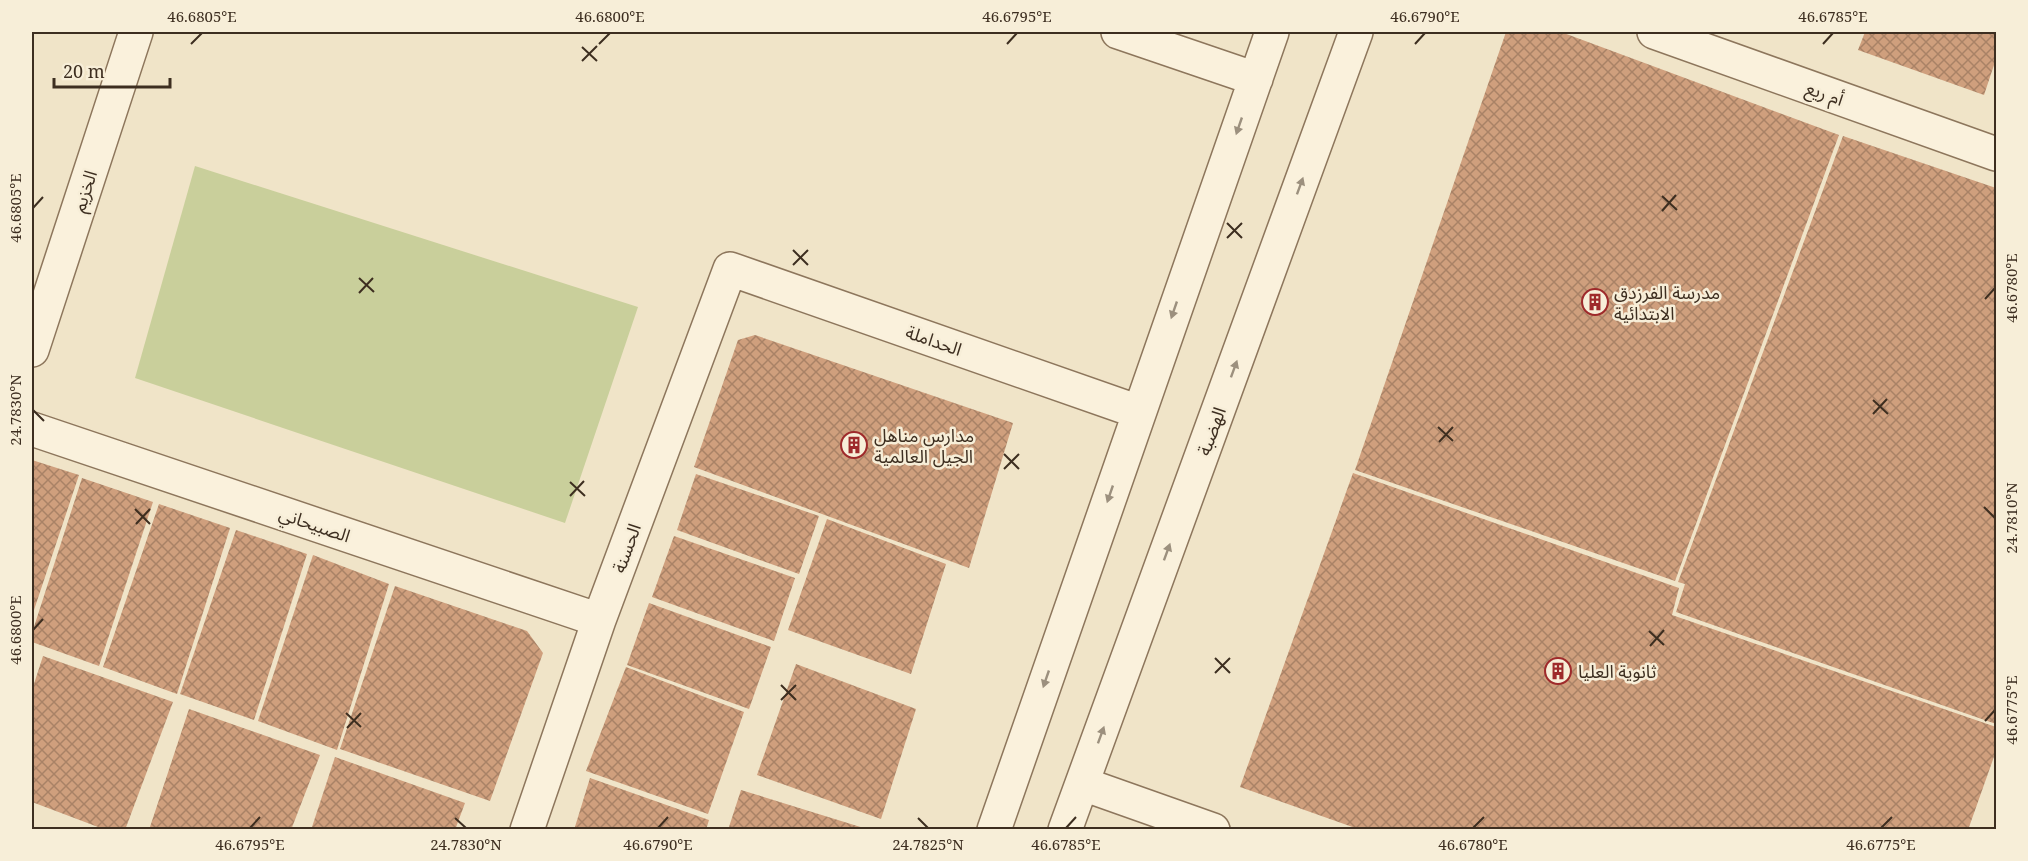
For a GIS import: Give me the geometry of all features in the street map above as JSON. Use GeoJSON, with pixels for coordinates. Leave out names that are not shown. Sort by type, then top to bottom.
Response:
{"type":"FeatureCollection","features":[{"type":"Feature","properties":{"kind":"street","name":"الخزيم"},"geometry":{"type":"LineString","coordinates":[[32,350],[136,32]]}},
{"type":"Feature","properties":{"kind":"street"},"geometry":{"type":"LineString","coordinates":[[1118,32],[1256,79]]}},
{"type":"Feature","properties":{"kind":"street"},"geometry":{"type":"LineString","coordinates":[[994,830],[1272,32]]}},
{"type":"Feature","properties":{"kind":"street","name":"الهضبة"},"geometry":{"type":"LineString","coordinates":[[1065,830],[1356,32]]}},
{"type":"Feature","properties":{"kind":"street","name":"أم ريع"},"geometry":{"type":"LineString","coordinates":[[1654,32],[1996,153]]}},
{"type":"Feature","properties":{"kind":"street","name":"الحداملة"},"geometry":{"type":"LineString","coordinates":[[730,269],[1139,412]]}},
{"type":"Feature","properties":{"kind":"street","name":"الحسنة"},"geometry":{"type":"LineString","coordinates":[[527,830],[599,620],[730,269]]}},
{"type":"Feature","properties":{"kind":"street","name":"الصبيحاني"},"geometry":{"type":"LineString","coordinates":[[32,429],[599,620]]}},
{"type":"Feature","properties":{"kind":"street"},"geometry":{"type":"LineString","coordinates":[[1083,784],[1213,830]]}},
{"type":"Feature","properties":{"kind":"green space"},"geometry":{"type":"Polygon","coordinates":[[[195,166],[638,307],[565,523],[135,378],[195,166]]]}},
{"type":"Feature","properties":{"kind":"building","name":"مدرسة الفرزدق الابتدائية"},"geometry":{"type":"Polygon","coordinates":[[[1506,32],[1561,32],[1839,135],[1675,581],[1355,470],[1506,32]]]}},
{"type":"Feature","properties":{"kind":"building"},"geometry":{"type":"Polygon","coordinates":[[[1865,32],[1996,32],[1996,59],[1984,95],[1858,50],[1865,32]]]}},
{"type":"Feature","properties":{"kind":"building"},"geometry":{"type":"Polygon","coordinates":[[[1843,136],[1996,188],[1996,724],[1676,612],[1685,584],[1678,582],[1843,136]]]}},
{"type":"Feature","properties":{"kind":"building","name":"مدارس مناهل الجيل العالمية"},"geometry":{"type":"Polygon","coordinates":[[[755,335],[1013,423],[969,568],[694,467],[738,340],[755,335]]]}},
{"type":"Feature","properties":{"kind":"building"},"geometry":{"type":"Polygon","coordinates":[[[32,460],[79,475],[32,616],[32,460]]]}},
{"type":"Feature","properties":{"kind":"building","name":"ثانوية العليا"},"geometry":{"type":"Polygon","coordinates":[[[1353,473],[1679,588],[1672,615],[1996,727],[1996,751],[1968,830],[1361,830],[1240,787],[1353,473]]]}},
{"type":"Feature","properties":{"kind":"building"},"geometry":{"type":"Polygon","coordinates":[[[696,474],[819,516],[799,574],[677,530],[696,474]]]}},
{"type":"Feature","properties":{"kind":"building"},"geometry":{"type":"Polygon","coordinates":[[[82,478],[153,502],[99,666],[32,642],[32,633],[82,478]]]}},
{"type":"Feature","properties":{"kind":"building"},"geometry":{"type":"Polygon","coordinates":[[[159,504],[230,528],[177,694],[103,667],[159,504]]]}},
{"type":"Feature","properties":{"kind":"building"},"geometry":{"type":"Polygon","coordinates":[[[827,519],[946,564],[911,674],[788,630],[827,519]]]}},
{"type":"Feature","properties":{"kind":"building"},"geometry":{"type":"Polygon","coordinates":[[[236,530],[307,554],[254,720],[180,694],[236,530]]]}},
{"type":"Feature","properties":{"kind":"building"},"geometry":{"type":"Polygon","coordinates":[[[674,536],[795,578],[774,641],[652,597],[674,536]]]}},
{"type":"Feature","properties":{"kind":"building"},"geometry":{"type":"Polygon","coordinates":[[[313,555],[389,584],[337,750],[258,721],[313,555]]]}},
{"type":"Feature","properties":{"kind":"building"},"geometry":{"type":"Polygon","coordinates":[[[395,586],[527,631],[543,653],[490,801],[340,749],[395,586]]]}},
{"type":"Feature","properties":{"kind":"building"},"geometry":{"type":"Polygon","coordinates":[[[649,603],[771,647],[749,709],[627,665],[649,603]]]}},
{"type":"Feature","properties":{"kind":"building"},"geometry":{"type":"Polygon","coordinates":[[[43,656],[173,702],[125,830],[106,830],[32,802],[32,690],[43,656]]]}},
{"type":"Feature","properties":{"kind":"building"},"geometry":{"type":"Polygon","coordinates":[[[796,664],[916,709],[881,819],[757,775],[796,664]]]}},
{"type":"Feature","properties":{"kind":"building"},"geometry":{"type":"Polygon","coordinates":[[[626,667],[744,712],[708,814],[586,771],[626,667]]]}},
{"type":"Feature","properties":{"kind":"building"},"geometry":{"type":"Polygon","coordinates":[[[189,709],[320,755],[291,830],[149,830],[189,709]]]}},
{"type":"Feature","properties":{"kind":"building"},"geometry":{"type":"Polygon","coordinates":[[[335,757],[465,803],[455,830],[311,830],[335,757]]]}},
{"type":"Feature","properties":{"kind":"building"},"geometry":{"type":"Polygon","coordinates":[[[590,778],[709,820],[706,830],[574,830],[590,778]]]}},
{"type":"Feature","properties":{"kind":"building"},"geometry":{"type":"Polygon","coordinates":[[[741,790],[867,829],[867,830],[728,830],[741,790]]]}},
{"type":"Feature","properties":{"kind":"place","name":"مدرسة الفرزدق الابتدائية"},"geometry":{"type":"Point","coordinates":[1595,302]}},
{"type":"Feature","properties":{"kind":"place","name":"مدارس مناهل الجيل العالمية"},"geometry":{"type":"Point","coordinates":[854,445]}},
{"type":"Feature","properties":{"kind":"place","name":"ثانوية العليا"},"geometry":{"type":"Point","coordinates":[1558,671]}}]}
